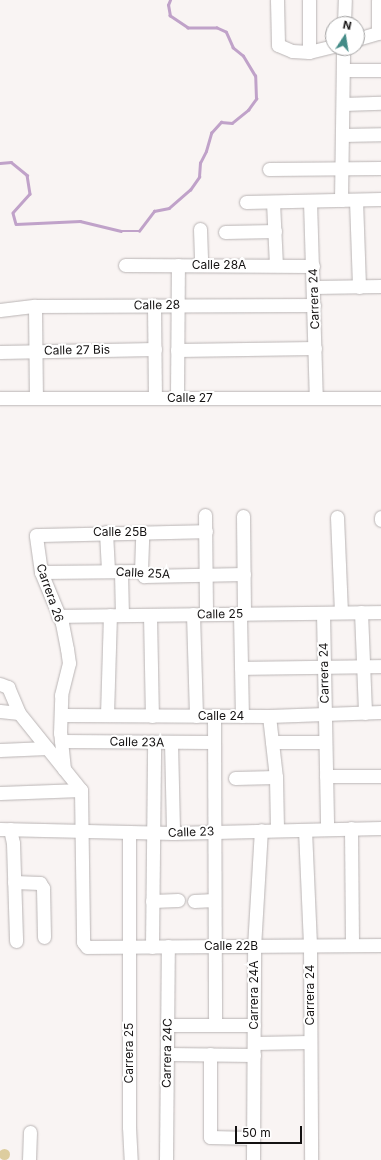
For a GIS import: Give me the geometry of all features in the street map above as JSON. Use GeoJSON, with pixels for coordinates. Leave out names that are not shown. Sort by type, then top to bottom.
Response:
{"type":"FeatureCollection","features":[{"type":"Feature","properties":{"kind":"street"},"geometry":{"type":"LineString","coordinates":[[277,0],[278,45],[292,51],[308,52],[325,48]]}},
{"type":"Feature","properties":{"kind":"street"},"geometry":{"type":"LineString","coordinates":[[308,52],[309,0]]}},
{"type":"Feature","properties":{"kind":"street"},"geometry":{"type":"LineString","coordinates":[[344,16],[345,0]]}},
{"type":"Feature","properties":{"kind":"street"},"geometry":{"type":"LineString","coordinates":[[365,36],[379,32],[378,0]]}},
{"type":"Feature","properties":{"kind":"street"},"geometry":{"type":"LineString","coordinates":[[341,200],[343,56]]}},
{"type":"Feature","properties":{"kind":"street"},"geometry":{"type":"LineString","coordinates":[[343,70],[381,70]]}},
{"type":"Feature","properties":{"kind":"street"},"geometry":{"type":"LineString","coordinates":[[343,104],[381,103]]}},
{"type":"Feature","properties":{"kind":"street"},"geometry":{"type":"LineString","coordinates":[[342,135],[381,134]]}},
{"type":"Feature","properties":{"kind":"street"},"geometry":{"type":"LineString","coordinates":[[269,169],[381,168]]}},
{"type":"Feature","properties":{"kind":"street"},"geometry":{"type":"LineString","coordinates":[[246,202],[381,199]]}},
{"type":"Feature","properties":{"kind":"street"},"geometry":{"type":"LineString","coordinates":[[356,200],[358,287]]}},
{"type":"Feature","properties":{"kind":"street","name":"Carrera 24"},"geometry":{"type":"LineString","coordinates":[[310,201],[316,398]]}},
{"type":"Feature","properties":{"kind":"street"},"geometry":{"type":"LineString","coordinates":[[274,202],[276,265]]}},
{"type":"Feature","properties":{"kind":"street"},"geometry":{"type":"LineString","coordinates":[[200,229],[201,265]]}},
{"type":"Feature","properties":{"kind":"street"},"geometry":{"type":"LineString","coordinates":[[225,232],[275,231]]}},
{"type":"Feature","properties":{"kind":"street","name":"Calle 28A"},"geometry":{"type":"LineString","coordinates":[[125,265],[313,266]]}},
{"type":"Feature","properties":{"kind":"street"},"geometry":{"type":"LineString","coordinates":[[177,398],[178,265]]}},
{"type":"Feature","properties":{"kind":"street"},"geometry":{"type":"LineString","coordinates":[[313,287],[381,286]]}},
{"type":"Feature","properties":{"kind":"street"},"geometry":{"type":"LineString","coordinates":[[154,305],[156,398]]}},
{"type":"Feature","properties":{"kind":"street","name":"Calle 28"},"geometry":{"type":"LineString","coordinates":[[0,310],[35,306],[314,305]]}},
{"type":"Feature","properties":{"kind":"street"},"geometry":{"type":"LineString","coordinates":[[35,306],[36,398]]}},
{"type":"Feature","properties":{"kind":"street"},"geometry":{"type":"LineString","coordinates":[[177,350],[315,348]]}},
{"type":"Feature","properties":{"kind":"street","name":"Calle 27 Bis"},"geometry":{"type":"LineString","coordinates":[[0,352],[155,349]]}},
{"type":"Feature","properties":{"kind":"street","name":"Calle 27"},"geometry":{"type":"LineString","coordinates":[[0,398],[381,398]]}},
{"type":"Feature","properties":{"kind":"street"},"geometry":{"type":"LineString","coordinates":[[196,716],[200,614],[205,574],[205,515]]}},
{"type":"Feature","properties":{"kind":"street"},"geometry":{"type":"LineString","coordinates":[[242,716],[241,668],[244,574],[243,516]]}},
{"type":"Feature","properties":{"kind":"street"},"geometry":{"type":"LineString","coordinates":[[337,517],[341,612]]}},
{"type":"Feature","properties":{"kind":"street","name":"Calle 25B"},"geometry":{"type":"LineString","coordinates":[[36,535],[106,532],[142,533],[206,531]]}},
{"type":"Feature","properties":{"kind":"street"},"geometry":{"type":"LineString","coordinates":[[106,532],[108,572]]}},
{"type":"Feature","properties":{"kind":"street"},"geometry":{"type":"LineString","coordinates":[[141,571],[142,533]]}},
{"type":"Feature","properties":{"kind":"street","name":"Carrera 26"},"geometry":{"type":"LineString","coordinates":[[36,535],[41,572],[58,616],[69,663],[61,695],[61,741],[64,769]]}},
{"type":"Feature","properties":{"kind":"street","name":"Calle 25A"},"geometry":{"type":"LineString","coordinates":[[41,572],[141,571],[144,576],[244,574]]}},
{"type":"Feature","properties":{"kind":"street"},"geometry":{"type":"LineString","coordinates":[[107,715],[121,572]]}},
{"type":"Feature","properties":{"kind":"street"},"geometry":{"type":"LineString","coordinates":[[361,612],[365,713]]}},
{"type":"Feature","properties":{"kind":"street","name":"Calle 25"},"geometry":{"type":"LineString","coordinates":[[58,616],[381,612]]}},
{"type":"Feature","properties":{"kind":"street","name":"Carrera 24"},"geometry":{"type":"LineString","coordinates":[[323,613],[327,828]]}},
{"type":"Feature","properties":{"kind":"street"},"geometry":{"type":"LineString","coordinates":[[150,614],[152,716]]}},
{"type":"Feature","properties":{"kind":"street"},"geometry":{"type":"LineString","coordinates":[[241,668],[381,666]]}},
{"type":"Feature","properties":{"kind":"street"},"geometry":{"type":"LineString","coordinates":[[4,685],[19,713],[81,790],[81,830]]}},
{"type":"Feature","properties":{"kind":"street"},"geometry":{"type":"LineString","coordinates":[[0,711],[19,713]]}},
{"type":"Feature","properties":{"kind":"street","name":"Calle 24"},"geometry":{"type":"LineString","coordinates":[[61,715],[268,716],[381,712]]}},
{"type":"Feature","properties":{"kind":"street"},"geometry":{"type":"LineString","coordinates":[[214,716],[213,742],[216,831],[214,900],[215,1025]]}},
{"type":"Feature","properties":{"kind":"street"},"geometry":{"type":"LineString","coordinates":[[268,716],[276,777],[277,829]]}},
{"type":"Feature","properties":{"kind":"street","name":"Calle 23A"},"geometry":{"type":"LineString","coordinates":[[61,741],[213,742]]}},
{"type":"Feature","properties":{"kind":"street"},"geometry":{"type":"LineString","coordinates":[[152,947],[155,832],[154,742]]}},
{"type":"Feature","properties":{"kind":"street"},"geometry":{"type":"LineString","coordinates":[[171,742],[173,833]]}},
{"type":"Feature","properties":{"kind":"street"},"geometry":{"type":"LineString","coordinates":[[272,742],[325,742]]}},
{"type":"Feature","properties":{"kind":"street"},"geometry":{"type":"LineString","coordinates":[[0,750],[47,748]]}},
{"type":"Feature","properties":{"kind":"street"},"geometry":{"type":"LineString","coordinates":[[326,776],[381,776]]}},
{"type":"Feature","properties":{"kind":"street"},"geometry":{"type":"LineString","coordinates":[[235,778],[276,777]]}},
{"type":"Feature","properties":{"kind":"street"},"geometry":{"type":"LineString","coordinates":[[0,793],[81,790]]}},
{"type":"Feature","properties":{"kind":"street","name":"Calle 23"},"geometry":{"type":"LineString","coordinates":[[5,829],[173,833],[277,829],[306,830],[327,828],[381,828]]}},
{"type":"Feature","properties":{"kind":"street"},"geometry":{"type":"LineString","coordinates":[[351,828],[352,945]]}},
{"type":"Feature","properties":{"kind":"street"},"geometry":{"type":"LineString","coordinates":[[5,829],[14,882],[16,941]]}},
{"type":"Feature","properties":{"kind":"street","name":"Calle 22B"},"geometry":{"type":"LineString","coordinates":[[81,830],[83,942],[87,947],[381,945]]}},
{"type":"Feature","properties":{"kind":"street","name":"Carrera 24A"},"geometry":{"type":"LineString","coordinates":[[253,1160],[254,947],[261,830]]}},
{"type":"Feature","properties":{"kind":"street","name":"Carrera 24"},"geometry":{"type":"LineString","coordinates":[[306,830],[310,945],[311,1160]]}},
{"type":"Feature","properties":{"kind":"street","name":"Carrera 25"},"geometry":{"type":"LineString","coordinates":[[129,832],[129,1127],[131,1160]]}},
{"type":"Feature","properties":{"kind":"street"},"geometry":{"type":"LineString","coordinates":[[14,882],[40,883],[43,888],[44,937]]}},
{"type":"Feature","properties":{"kind":"street"},"geometry":{"type":"LineString","coordinates":[[152,901],[178,900]]}},
{"type":"Feature","properties":{"kind":"street"},"geometry":{"type":"LineString","coordinates":[[194,901],[214,900]]}},
{"type":"Feature","properties":{"kind":"street","name":"Carrera 24C"},"geometry":{"type":"LineString","coordinates":[[166,1160],[168,946]]}},
{"type":"Feature","properties":{"kind":"street"},"geometry":{"type":"LineString","coordinates":[[167,1025],[254,1025]]}},
{"type":"Feature","properties":{"kind":"street"},"geometry":{"type":"LineString","coordinates":[[167,1054],[210,1054],[310,1042]]}},
{"type":"Feature","properties":{"kind":"street"},"geometry":{"type":"LineString","coordinates":[[210,1054],[210,1137],[253,1138]]}},
{"type":"Feature","properties":{"kind":"street"},"geometry":{"type":"LineString","coordinates":[[29,1160],[30,1132]]}},
{"type":"Feature","properties":{"kind":"shaded area"},"geometry":{"type":"Polygon","coordinates":[[[4,1148],[8,1150],[10,1154],[8,1158],[4,1160],[0,1158],[-2,1154],[0,1150],[4,1148]]]}},
{"type":"Feature","properties":{"kind":"waterway"},"geometry":{"type":"LineString","coordinates":[[0,163],[11,162],[27,175],[30,194],[13,213],[16,224],[80,221],[121,231],[139,231],[154,211],[169,208],[190,190],[199,177],[200,163],[206,151],[211,133],[221,122],[232,123],[248,110],[256,99],[255,76],[243,56],[233,48],[226,32],[217,28],[188,28],[170,16],[168,5],[170,0]]}}]}
